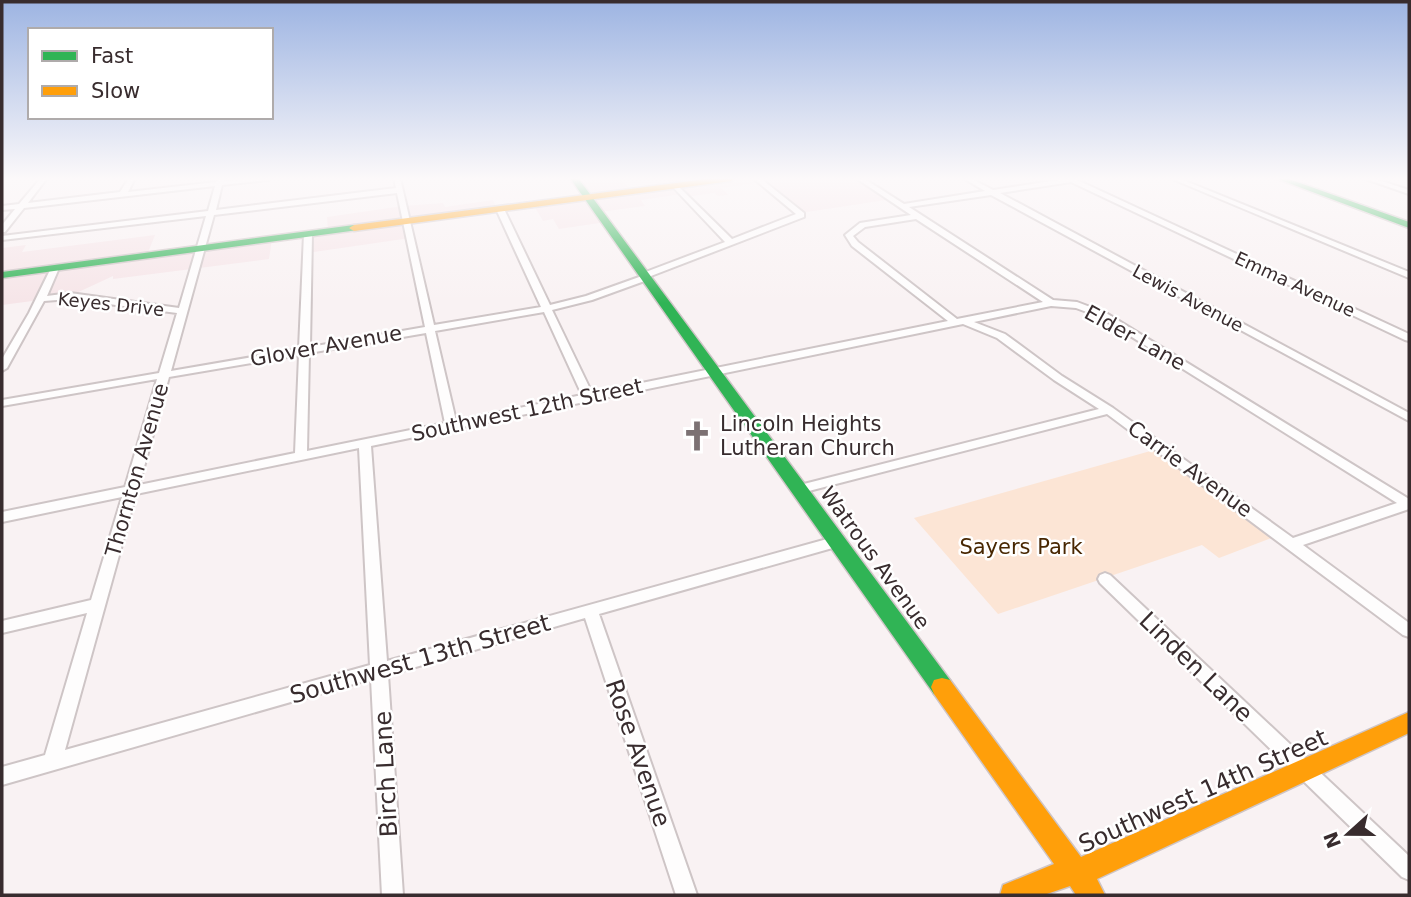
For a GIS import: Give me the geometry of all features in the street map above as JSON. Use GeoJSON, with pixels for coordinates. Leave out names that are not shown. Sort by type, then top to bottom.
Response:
{"type":"FeatureCollection","features":[{"type":"Feature","properties":{"kind":"street"},"geometry":{"type":"LineString","coordinates":[[2,238],[153,220]]}},
{"type":"Feature","properties":{"kind":"street","name":"Thornton Avenue"},"geometry":{"type":"LineString","coordinates":[[51,762],[208,220]]}},
{"type":"Feature","properties":{"kind":"street"},"geometry":{"type":"LineString","coordinates":[[2,275],[414,220]]}},
{"type":"Feature","properties":{"kind":"street"},"geometry":{"type":"LineString","coordinates":[[506,220],[588,397]]}},
{"type":"Feature","properties":{"kind":"street","name":"Watrous Avenue"},"geometry":{"type":"LineString","coordinates":[[604,220],[1092,895]]}},
{"type":"Feature","properties":{"kind":"street"},"geometry":{"type":"LineString","coordinates":[[707,220],[731,243]]}},
{"type":"Feature","properties":{"kind":"street","name":"Glover Avenue"},"geometry":{"type":"LineString","coordinates":[[2,403],[547,309],[589,298],[791,220]]}},
{"type":"Feature","properties":{"kind":"street"},"geometry":{"type":"LineString","coordinates":[[855,244],[849,235],[856,228],[899,220]]}},
{"type":"Feature","properties":{"kind":"street","name":"Elder Lane"},"geometry":{"type":"LineString","coordinates":[[925,220],[1051,303],[1077,305],[1103,315],[1409,504]]}},
{"type":"Feature","properties":{"kind":"street","name":"Lewis Avenue"},"geometry":{"type":"LineString","coordinates":[[1044,220],[1409,418]]}},
{"type":"Feature","properties":{"kind":"street","name":"Emma Avenue"},"geometry":{"type":"LineString","coordinates":[[1157,220],[1409,338]]}},
{"type":"Feature","properties":{"kind":"street"},"geometry":{"type":"LineString","coordinates":[[1274,220],[1409,275]]}},
{"type":"Feature","properties":{"kind":"street"},"geometry":{"type":"LineString","coordinates":[[406,221],[452,425]]}},
{"type":"Feature","properties":{"kind":"street"},"geometry":{"type":"LineString","coordinates":[[301,456],[307,234]]}},
{"type":"Feature","properties":{"kind":"street","name":"Carrie Avenue"},"geometry":{"type":"LineString","coordinates":[[855,244],[959,321],[1001,336],[1058,378],[1109,410],[1409,631]]}},
{"type":"Feature","properties":{"kind":"street"},"geometry":{"type":"LineString","coordinates":[[2,368],[55,268]]}},
{"type":"Feature","properties":{"kind":"street","name":"Keyes Drive"},"geometry":{"type":"LineString","coordinates":[[40,299],[70,296],[181,311]]}},
{"type":"Feature","properties":{"kind":"street","name":"Southwest 12th Street"},"geometry":{"type":"LineString","coordinates":[[2,517],[1051,303]]}},
{"type":"Feature","properties":{"kind":"street"},"geometry":{"type":"LineString","coordinates":[[801,489],[1109,410]]}},
{"type":"Feature","properties":{"kind":"street","name":"Birch Lane"},"geometry":{"type":"LineString","coordinates":[[365,443],[393,895]]}},
{"type":"Feature","properties":{"kind":"street"},"geometry":{"type":"LineString","coordinates":[[1291,544],[1409,504]]}},
{"type":"Feature","properties":{"kind":"street","name":"Southwest 13th Street"},"geometry":{"type":"LineString","coordinates":[[2,776],[838,541]]}},
{"type":"Feature","properties":{"kind":"street","name":"Linden Lane"},"geometry":{"type":"LineString","coordinates":[[1105,579],[1409,870]]}},
{"type":"Feature","properties":{"kind":"street"},"geometry":{"type":"LineString","coordinates":[[2,627],[97,605]]}},
{"type":"Feature","properties":{"kind":"street","name":"Rose Avenue"},"geometry":{"type":"LineString","coordinates":[[590,611],[687,895]]}},
{"type":"Feature","properties":{"kind":"street","name":"Southwest 14th Street"},"geometry":{"type":"LineString","coordinates":[[1013,895],[1054,877],[1076,873],[1409,722]]}},
{"type":"Feature","properties":{"kind":"shaded area"},"geometry":{"type":"Polygon","coordinates":[[[327,220],[416,220],[407,221],[410,238],[307,253],[308,234],[328,231],[327,220]]]}},
{"type":"Feature","properties":{"kind":"shaded area"},"geometry":{"type":"Polygon","coordinates":[[[554,220],[606,222],[559,229],[554,220]]]}},
{"type":"Feature","properties":{"kind":"shaded area"},"geometry":{"type":"Polygon","coordinates":[[[155,235],[147,255],[272,239],[269,259],[113,279],[113,276],[70,296],[2,305],[2,248],[26,245],[22,252],[155,235]]]}},
{"type":"Feature","properties":{"kind":"green space","name":"Sayers Park"},"geometry":{"type":"Polygon","coordinates":[[[1161,448],[1279,535],[1219,558],[1202,545],[998,614],[914,518],[1161,448]]]}},
{"type":"Feature","properties":{"kind":"traffic: fast"},"geometry":{"type":"LineString","coordinates":[[604,220],[942,687]]}},
{"type":"Feature","properties":{"kind":"traffic: fast"},"geometry":{"type":"LineString","coordinates":[[1395,220],[1409,225]]}},
{"type":"Feature","properties":{"kind":"traffic: fast"},"geometry":{"type":"LineString","coordinates":[[2,275],[354,228]]}},
{"type":"Feature","properties":{"kind":"traffic: slow"},"geometry":{"type":"LineString","coordinates":[[354,228],[415,220]]}},
{"type":"Feature","properties":{"kind":"traffic: slow"},"geometry":{"type":"LineString","coordinates":[[942,687],[1092,895]]}},
{"type":"Feature","properties":{"kind":"traffic: slow"},"geometry":{"type":"LineString","coordinates":[[1013,895],[1054,877],[1093,867],[1409,722]]}},
{"type":"Feature","properties":{"kind":"place","name":"Lincoln Heights Lutheran Church"},"geometry":{"type":"Point","coordinates":[697,436]}}]}
